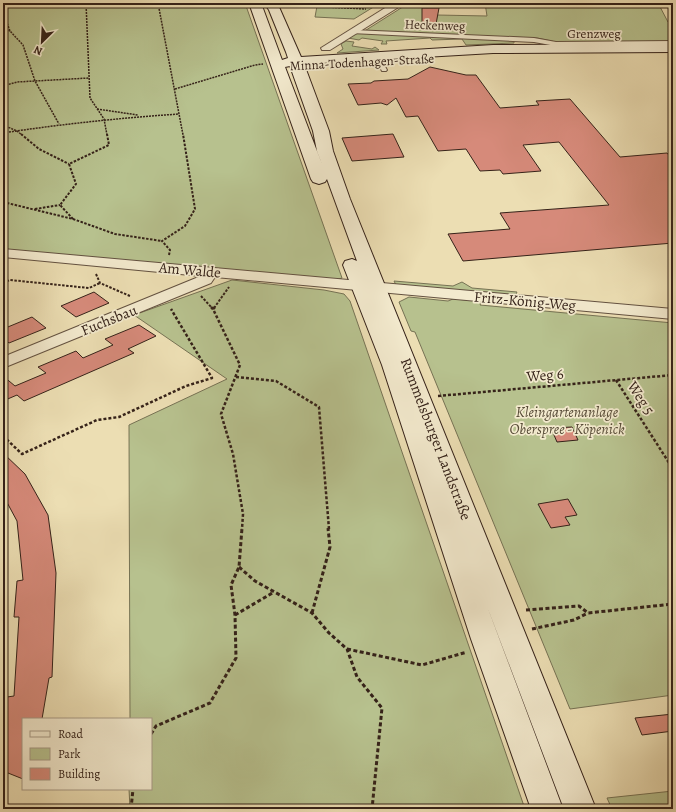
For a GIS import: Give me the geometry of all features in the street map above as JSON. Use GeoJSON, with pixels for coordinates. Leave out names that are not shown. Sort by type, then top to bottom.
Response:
{"type":"FeatureCollection","features":[{"type":"Feature","properties":{"kind":"main road","name":"Rummelsburger Landstraße"},"geometry":{"type":"LineString","coordinates":[[255,3],[273,64],[327,201],[369,287],[420,398],[580,809]]}},
{"type":"Feature","properties":{"kind":"main road","name":"Rummelsburger Landstraße"},"geometry":{"type":"LineString","coordinates":[[270,3],[275,10],[321,131],[325,151],[369,287],[366,303],[392,365],[488,646],[548,809]]}},
{"type":"Feature","properties":{"kind":"main road","name":"Minna-Todenhagen-Straße"},"geometry":{"type":"LineString","coordinates":[[296,64],[493,49],[673,48]]}},
{"type":"Feature","properties":{"kind":"main road","name":"Minna-Todenhagen-Straße"},"geometry":{"type":"LineString","coordinates":[[273,64],[382,66],[521,54],[673,53]]}},
{"type":"Feature","properties":{"kind":"street"},"geometry":{"type":"LineString","coordinates":[[326,48],[400,3]]}},
{"type":"Feature","properties":{"kind":"street","name":"Am Walde"},"geometry":{"type":"LineString","coordinates":[[3,253],[369,287]]}},
{"type":"Feature","properties":{"kind":"street","name":"Fuchsbau"},"geometry":{"type":"LineString","coordinates":[[3,363],[206,280],[210,272]]}},
{"type":"Feature","properties":{"kind":"street","name":"Fritz-König-Weg"},"geometry":{"type":"LineString","coordinates":[[369,287],[673,314]]}},
{"type":"Feature","properties":{"kind":"lane","name":"Heckenweg"},"geometry":{"type":"LineString","coordinates":[[353,32],[516,39]]}},
{"type":"Feature","properties":{"kind":"lane","name":"Grenzweg"},"geometry":{"type":"LineString","coordinates":[[516,39],[556,44],[673,43]]}},
{"type":"Feature","properties":{"kind":"path"},"geometry":{"type":"LineString","coordinates":[[69,164],[109,145],[104,119],[90,98],[86,3]]}},
{"type":"Feature","properties":{"kind":"path"},"geometry":{"type":"LineString","coordinates":[[158,3],[169,66],[175,89],[195,210],[185,226],[162,241]]}},
{"type":"Feature","properties":{"kind":"path"},"geometry":{"type":"LineString","coordinates":[[326,7],[389,10]]}},
{"type":"Feature","properties":{"kind":"path"},"geometry":{"type":"LineString","coordinates":[[3,12],[10,31],[23,45],[35,81],[59,124]]}},
{"type":"Feature","properties":{"kind":"path"},"geometry":{"type":"LineString","coordinates":[[3,28],[10,31]]}},
{"type":"Feature","properties":{"kind":"path"},"geometry":{"type":"LineString","coordinates":[[175,89],[255,65],[273,64]]}},
{"type":"Feature","properties":{"kind":"path"},"geometry":{"type":"LineString","coordinates":[[3,86],[17,82],[89,78]]}},
{"type":"Feature","properties":{"kind":"path"},"geometry":{"type":"LineString","coordinates":[[97,109],[115,113],[144,116]]}},
{"type":"Feature","properties":{"kind":"path"},"geometry":{"type":"LineString","coordinates":[[3,133],[59,124],[104,119],[179,114]]}},
{"type":"Feature","properties":{"kind":"path"},"geometry":{"type":"LineString","coordinates":[[3,125],[17,131],[39,149],[69,164],[76,184],[60,205],[32,209]]}},
{"type":"Feature","properties":{"kind":"path"},"geometry":{"type":"LineString","coordinates":[[3,202],[73,219],[115,234],[162,241],[170,250],[166,268]]}},
{"type":"Feature","properties":{"kind":"path"},"geometry":{"type":"LineString","coordinates":[[60,205],[73,219]]}},
{"type":"Feature","properties":{"kind":"path"},"geometry":{"type":"LineString","coordinates":[[99,268],[95,275],[100,283],[129,295],[133,300]]}},
{"type":"Feature","properties":{"kind":"path"},"geometry":{"type":"LineString","coordinates":[[3,283],[10,280],[89,288],[100,283]]}},
{"type":"Feature","properties":{"kind":"path"},"geometry":{"type":"LineString","coordinates":[[213,309],[230,286],[231,280]]}},
{"type":"Feature","properties":{"kind":"path"},"geometry":{"type":"LineString","coordinates":[[152,732],[156,726],[210,703],[236,658],[235,615],[231,585],[239,566],[243,514],[233,454],[221,414],[240,365],[213,309],[199,294]]}},
{"type":"Feature","properties":{"kind":"path"},"geometry":{"type":"LineString","coordinates":[[3,436],[22,454],[97,420],[119,417],[186,386],[212,378],[169,306]]}},
{"type":"Feature","properties":{"kind":"path","name":"Weg 6"},"geometry":{"type":"LineString","coordinates":[[420,398],[673,375]]}},
{"type":"Feature","properties":{"kind":"path"},"geometry":{"type":"LineString","coordinates":[[236,377],[276,381],[319,407],[330,547],[312,613]]}},
{"type":"Feature","properties":{"kind":"path","name":"Weg 5"},"geometry":{"type":"LineString","coordinates":[[616,380],[673,469]]}},
{"type":"Feature","properties":{"kind":"path"},"geometry":{"type":"LineString","coordinates":[[239,566],[254,581],[312,613],[329,633],[347,649],[357,677],[382,708],[372,809]]}},
{"type":"Feature","properties":{"kind":"path"},"geometry":{"type":"LineString","coordinates":[[235,615],[274,592]]}},
{"type":"Feature","properties":{"kind":"path"},"geometry":{"type":"LineString","coordinates":[[530,630],[574,620],[588,613],[673,604]]}},
{"type":"Feature","properties":{"kind":"path"},"geometry":{"type":"LineString","coordinates":[[503,612],[579,606],[588,613]]}},
{"type":"Feature","properties":{"kind":"path"},"geometry":{"type":"LineString","coordinates":[[347,649],[422,665],[488,646]]}},
{"type":"Feature","properties":{"kind":"path"},"geometry":{"type":"LineString","coordinates":[[131,809],[133,790]]}},
{"type":"Feature","properties":{"kind":"green space"},"geometry":{"type":"Polygon","coordinates":[[[3,3],[245,3],[342,278],[335,280],[3,250],[3,3]]]}},
{"type":"Feature","properties":{"kind":"green space"},"geometry":{"type":"Polygon","coordinates":[[[308,3],[380,3],[354,19],[315,17],[317,6],[306,6],[308,3]]]}},
{"type":"Feature","properties":{"kind":"green space"},"geometry":{"type":"Polygon","coordinates":[[[409,3],[436,3],[437,15],[487,16],[485,3],[658,3],[668,22],[673,22],[673,42],[556,42],[537,38],[363,32],[409,3]]]}},
{"type":"Feature","properties":{"kind":"green space"},"geometry":{"type":"Polygon","coordinates":[[[355,33],[514,40],[514,43],[466,45],[462,39],[432,40],[430,38],[386,41],[387,44],[381,44],[383,41],[348,38],[355,33]]]}},
{"type":"Feature","properties":{"kind":"green space"},"geometry":{"type":"Polygon","coordinates":[[[346,41],[354,42],[352,46],[372,49],[375,47],[379,50],[337,53],[343,49],[341,44],[346,41]]]}},
{"type":"Feature","properties":{"kind":"green space"},"geometry":{"type":"Polygon","coordinates":[[[232,280],[324,290],[344,294],[350,301],[525,809],[130,809],[129,790],[152,790],[152,718],[130,718],[129,425],[227,379],[134,315],[232,280]]]}},
{"type":"Feature","properties":{"kind":"green space"},"geometry":{"type":"Polygon","coordinates":[[[394,281],[453,286],[462,282],[472,288],[517,292],[515,296],[396,285],[394,281]]]}},
{"type":"Feature","properties":{"kind":"green space","name":"Kleingartenanlage Oberspree - Köpenick"},"geometry":{"type":"Polygon","coordinates":[[[409,297],[448,301],[453,299],[482,301],[480,305],[673,323],[673,695],[570,709],[415,332],[411,331],[399,302],[409,297]]]}},
{"type":"Feature","properties":{"kind":"green space"},"geometry":{"type":"Polygon","coordinates":[[[673,791],[673,809],[612,809],[607,798],[673,791]]]}},
{"type":"Feature","properties":{"kind":"building"},"geometry":{"type":"Polygon","coordinates":[[[422,8],[439,8],[436,24],[422,23],[422,8]]]}},
{"type":"Feature","properties":{"kind":"building"},"geometry":{"type":"Polygon","coordinates":[[[430,67],[466,75],[476,75],[500,108],[539,105],[536,101],[570,99],[620,157],[667,153],[673,160],[673,243],[463,261],[448,234],[510,229],[500,213],[609,205],[559,142],[523,145],[541,171],[503,174],[500,170],[480,171],[466,149],[438,151],[418,116],[406,117],[396,98],[387,105],[381,103],[358,105],[348,84],[408,79],[430,67]]]}},
{"type":"Feature","properties":{"kind":"building"},"geometry":{"type":"Polygon","coordinates":[[[393,134],[404,157],[352,161],[342,138],[393,134]]]}},
{"type":"Feature","properties":{"kind":"building"},"geometry":{"type":"Polygon","coordinates":[[[94,292],[109,303],[76,317],[61,306],[94,292]]]}},
{"type":"Feature","properties":{"kind":"building"},"geometry":{"type":"Polygon","coordinates":[[[32,317],[46,328],[9,343],[3,338],[3,329],[32,317]]]}},
{"type":"Feature","properties":{"kind":"building"},"geometry":{"type":"Polygon","coordinates":[[[139,325],[156,336],[128,349],[134,353],[24,401],[17,395],[3,401],[3,376],[15,386],[46,373],[38,367],[76,351],[83,358],[113,345],[105,339],[139,325]]]}},
{"type":"Feature","properties":{"kind":"building"},"geometry":{"type":"Polygon","coordinates":[[[572,427],[578,440],[557,442],[551,428],[572,427]]]}},
{"type":"Feature","properties":{"kind":"building"},"geometry":{"type":"Polygon","coordinates":[[[3,453],[25,474],[48,515],[56,573],[52,677],[49,678],[42,718],[22,718],[22,779],[3,771],[3,717],[7,697],[14,696],[19,617],[14,617],[17,581],[23,580],[17,521],[3,495],[3,453]]]}},
{"type":"Feature","properties":{"kind":"building"},"geometry":{"type":"Polygon","coordinates":[[[568,499],[577,515],[565,517],[570,525],[551,528],[538,504],[568,499]]]}},
{"type":"Feature","properties":{"kind":"building"},"geometry":{"type":"Polygon","coordinates":[[[673,714],[673,731],[642,735],[635,718],[673,714]]]}}]}
